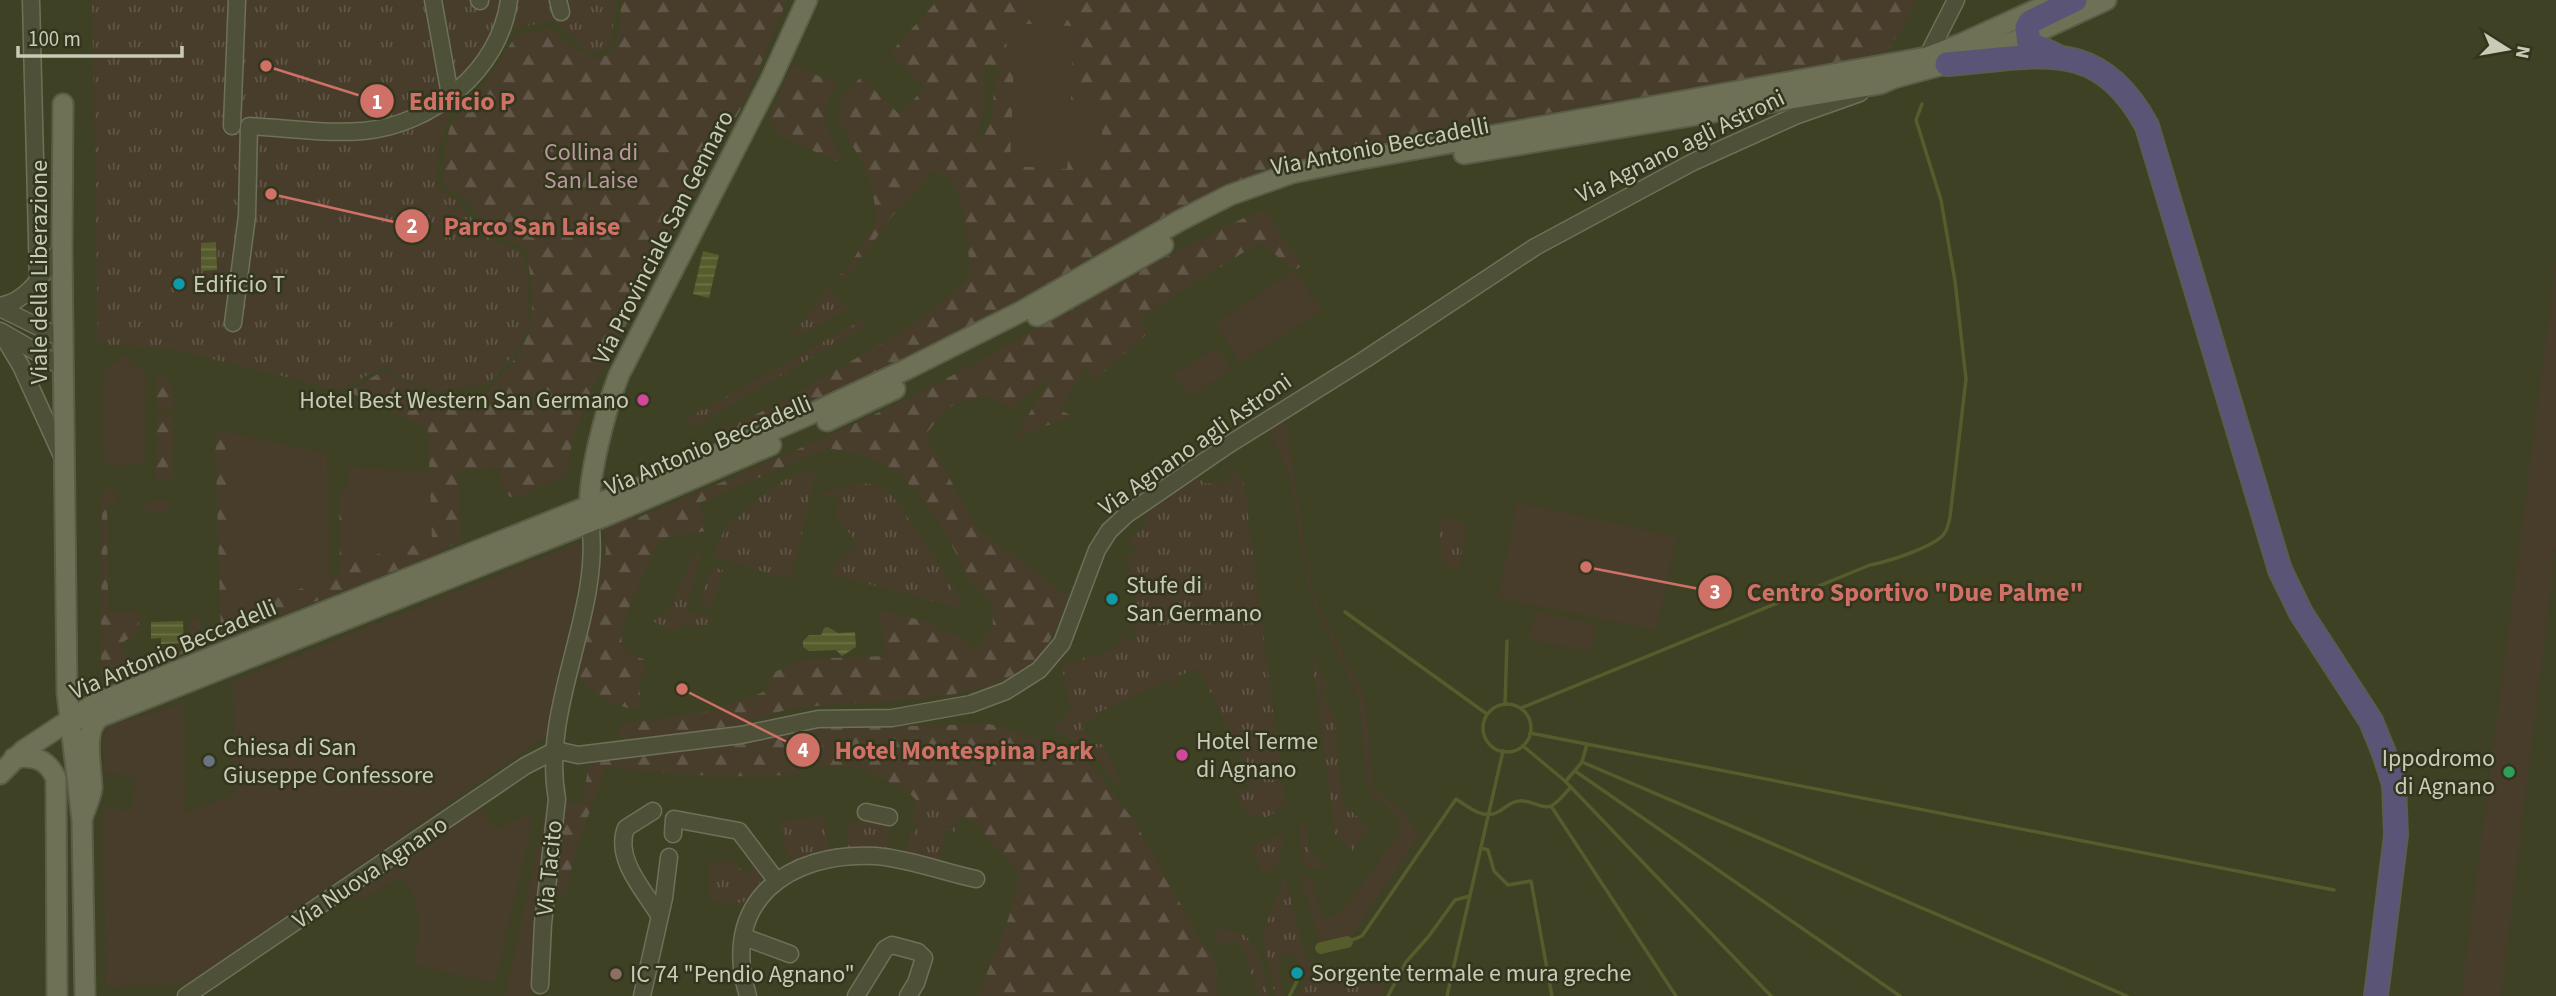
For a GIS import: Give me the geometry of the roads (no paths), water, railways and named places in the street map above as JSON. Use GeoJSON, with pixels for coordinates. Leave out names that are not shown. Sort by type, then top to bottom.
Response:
{"type":"FeatureCollection","features":[{"type":"Feature","properties":{"kind":"highway"},"geometry":{"type":"LineString","coordinates":[[2059,57],[2033,46],[2026,37],[2027,28],[2030,22],[2075,0]]}},
{"type":"Feature","properties":{"kind":"highway"},"geometry":{"type":"LineString","coordinates":[[1935,64],[2022,57],[2059,57],[2084,62],[2106,74],[2130,96],[2147,126],[2280,570],[2301,613],[2371,721],[2390,768],[2395,798],[2396,835],[2376,996]]}},
{"type":"Feature","properties":{"kind":"main road","name":"Via Provinciale San Gennaro"},"geometry":{"type":"LineString","coordinates":[[590,513],[607,408],[619,375],[771,79],[807,0]]}},
{"type":"Feature","properties":{"kind":"main road"},"geometry":{"type":"LineString","coordinates":[[1935,64],[1964,43],[2059,0]]}},
{"type":"Feature","properties":{"kind":"main road"},"geometry":{"type":"LineString","coordinates":[[1935,64],[2026,37],[2106,0]]}},
{"type":"Feature","properties":{"kind":"main road","name":"Via Antonio Beccadelli"},"geometry":{"type":"LineString","coordinates":[[689,473],[1024,310],[1179,221],[1253,185],[1292,173],[1345,162],[1935,64]]}},
{"type":"Feature","properties":{"kind":"main road","name":"Via Antonio Beccadelli"},"geometry":{"type":"LineString","coordinates":[[70,720],[100,717],[590,513],[625,494],[689,473],[861,405],[1065,302],[1208,218],[1258,195],[1308,181],[1828,93],[1883,74]]}},
{"type":"Feature","properties":{"kind":"main road","name":"Viale della Liberazione"},"geometry":{"type":"LineString","coordinates":[[63,104],[67,645],[70,720],[82,820]]}},
{"type":"Feature","properties":{"kind":"main road","name":"Via Antonio Beccadelli"},"geometry":{"type":"LineString","coordinates":[[70,720],[94,704],[118,694],[590,513]]}},
{"type":"Feature","properties":{"kind":"main road"},"geometry":{"type":"LineString","coordinates":[[85,996],[82,820],[92,792],[90,740],[93,725],[100,717]]}},
{"type":"Feature","properties":{"kind":"main road"},"geometry":{"type":"LineString","coordinates":[[0,774],[14,758],[70,720]]}},
{"type":"Feature","properties":{"kind":"main road"},"geometry":{"type":"LineString","coordinates":[[14,758],[28,756],[43,761],[52,769],[56,778],[57,996]]}},
{"type":"Feature","properties":{"kind":"street"},"geometry":{"type":"LineString","coordinates":[[31,0],[33,105]]}},
{"type":"Feature","properties":{"kind":"street"},"geometry":{"type":"LineString","coordinates":[[232,126],[236,0]]}},
{"type":"Feature","properties":{"kind":"street"},"geometry":{"type":"LineString","coordinates":[[233,323],[247,216],[249,126],[372,130],[420,115],[450,96],[469,79],[493,49],[504,27],[509,0]]}},
{"type":"Feature","properties":{"kind":"street"},"geometry":{"type":"LineString","coordinates":[[1935,64],[1944,24],[1956,0]]}},
{"type":"Feature","properties":{"kind":"street"},"geometry":{"type":"LineString","coordinates":[[434,3],[450,96]]}},
{"type":"Feature","properties":{"kind":"street"},"geometry":{"type":"LineString","coordinates":[[1944,24],[1945,35],[1950,40],[1964,43]]}},
{"type":"Feature","properties":{"kind":"street","name":"Via Agnano agli Astroni"},"geometry":{"type":"LineString","coordinates":[[556,750],[578,755],[741,736],[818,719],[892,718],[971,704],[1006,691],[1039,670],[1062,643],[1097,550],[1109,531],[1126,515],[1228,444],[1364,360],[1535,247],[1693,162],[1883,74]]}},
{"type":"Feature","properties":{"kind":"street"},"geometry":{"type":"LineString","coordinates":[[1795,116],[1828,93]]}},
{"type":"Feature","properties":{"kind":"street","name":"Viale della Liberazione"},"geometry":{"type":"LineString","coordinates":[[37,280],[33,105],[63,104]]}},
{"type":"Feature","properties":{"kind":"street"},"geometry":{"type":"LineString","coordinates":[[0,307],[18,300],[62,247]]}},
{"type":"Feature","properties":{"kind":"street"},"geometry":{"type":"LineString","coordinates":[[0,307],[63,339]]}},
{"type":"Feature","properties":{"kind":"street"},"geometry":{"type":"LineString","coordinates":[[0,331],[64,368]]}},
{"type":"Feature","properties":{"kind":"street"},"geometry":{"type":"LineString","coordinates":[[0,331],[21,366],[64,461]]}},
{"type":"Feature","properties":{"kind":"street","name":"Via Provinciale San Gennaro"},"geometry":{"type":"LineString","coordinates":[[556,750],[556,732],[593,563],[590,513]]}},
{"type":"Feature","properties":{"kind":"street","name":"Via Tacito"},"geometry":{"type":"LineString","coordinates":[[540,985],[543,923],[557,799],[553,779],[556,750]]}},
{"type":"Feature","properties":{"kind":"street","name":"Via Nuova Agnano"},"geometry":{"type":"LineString","coordinates":[[186,996],[525,766],[556,750]]}},
{"type":"Feature","properties":{"kind":"street"},"geometry":{"type":"LineString","coordinates":[[653,811],[626,828],[621,845],[638,882],[659,915]]}},
{"type":"Feature","properties":{"kind":"street"},"geometry":{"type":"LineString","coordinates":[[866,812],[889,817]]}},
{"type":"Feature","properties":{"kind":"street"},"geometry":{"type":"LineString","coordinates":[[673,827],[739,831],[776,880]]}},
{"type":"Feature","properties":{"kind":"street"},"geometry":{"type":"LineString","coordinates":[[748,996],[742,975],[744,937],[757,901],[776,880],[827,859],[855,856],[879,856],[976,879]]}},
{"type":"Feature","properties":{"kind":"street"},"geometry":{"type":"LineString","coordinates":[[642,996],[664,898],[669,857]]}},
{"type":"Feature","properties":{"kind":"street"},"geometry":{"type":"LineString","coordinates":[[744,937],[790,954]]}},
{"type":"Feature","properties":{"kind":"street"},"geometry":{"type":"LineString","coordinates":[[856,996],[886,949],[892,945],[918,952],[924,958],[916,983],[908,996]]}},
{"type":"Feature","properties":{"kind":"waterway"},"geometry":{"type":"LineString","coordinates":[[1521,708],[1870,565],[1921,549],[1944,534],[1950,517],[1966,379],[1955,281],[1941,200],[1916,120],[1922,104]]}},
{"type":"Feature","properties":{"kind":"waterway"},"geometry":{"type":"LineString","coordinates":[[1345,612],[1487,714]]}},
{"type":"Feature","properties":{"kind":"waterway"},"geometry":{"type":"LineString","coordinates":[[1505,704],[1507,641]]}},
{"type":"Feature","properties":{"kind":"waterway"},"geometry":{"type":"LineString","coordinates":[[1507,704],[1524,711],[1531,728],[1524,745],[1507,752],[1490,745],[1483,728],[1490,711],[1507,704]]}},
{"type":"Feature","properties":{"kind":"waterway"},"geometry":{"type":"LineString","coordinates":[[1530,733],[2334,890]]}},
{"type":"Feature","properties":{"kind":"waterway"},"geometry":{"type":"LineString","coordinates":[[1566,781],[1582,762],[1587,744]]}},
{"type":"Feature","properties":{"kind":"waterway"},"geometry":{"type":"LineString","coordinates":[[1523,746],[1565,781],[1771,996]]}},
{"type":"Feature","properties":{"kind":"waterway"},"geometry":{"type":"LineString","coordinates":[[1447,996],[1503,751]]}},
{"type":"Feature","properties":{"kind":"waterway"},"geometry":{"type":"LineString","coordinates":[[1582,762],[2127,996]]}},
{"type":"Feature","properties":{"kind":"waterway"},"geometry":{"type":"LineString","coordinates":[[1575,771],[1900,996]]}},
{"type":"Feature","properties":{"kind":"waterway"},"geometry":{"type":"LineString","coordinates":[[1347,942],[1362,936],[1456,799],[1475,811],[1491,814],[1519,801],[1551,806],[1571,787]]}},
{"type":"Feature","properties":{"kind":"waterway"},"geometry":{"type":"LineString","coordinates":[[1551,806],[1676,996]]}},
{"type":"Feature","properties":{"kind":"waterway"},"geometry":{"type":"LineString","coordinates":[[1481,848],[1488,850],[1494,871],[1508,885],[1531,881],[1552,996]]}},
{"type":"Feature","properties":{"kind":"waterway"},"geometry":{"type":"LineString","coordinates":[[1388,996],[1406,962],[1455,900],[1470,896]]}},
{"type":"Feature","properties":{"kind":"waterway"},"geometry":{"type":"LineString","coordinates":[[1321,948],[1347,942]]}},
{"type":"Feature","properties":{"kind":"waterway"},"geometry":{"type":"LineString","coordinates":[[1290,995],[1301,973]]}},
{"type":"Feature","properties":{"kind":"place","name":"Edificio P"},"geometry":{"type":"Point","coordinates":[266,66]}},
{"type":"Feature","properties":{"kind":"place","name":"Parco San Laise"},"geometry":{"type":"Point","coordinates":[271,194]}},
{"type":"Feature","properties":{"kind":"place","name":"Edificio T"},"geometry":{"type":"Point","coordinates":[179,284]}},
{"type":"Feature","properties":{"kind":"place","name":"Hotel Best Western San Germano"},"geometry":{"type":"Point","coordinates":[643,400]}},
{"type":"Feature","properties":{"kind":"place","name":"Centro Sportivo \"Due Palme\""},"geometry":{"type":"Point","coordinates":[1586,567]}},
{"type":"Feature","properties":{"kind":"place","name":"Stufe di San Germano"},"geometry":{"type":"Point","coordinates":[1112,599]}},
{"type":"Feature","properties":{"kind":"place","name":"Hotel Montespina Park"},"geometry":{"type":"Point","coordinates":[682,689]}},
{"type":"Feature","properties":{"kind":"place","name":"Hotel Terme di Agnano"},"geometry":{"type":"Point","coordinates":[1182,755]}},
{"type":"Feature","properties":{"kind":"place","name":"Chiesa di San Giuseppe Confessore"},"geometry":{"type":"Point","coordinates":[209,761]}},
{"type":"Feature","properties":{"kind":"place","name":"Ippodromo di Agnano"},"geometry":{"type":"Point","coordinates":[2509,772]}},
{"type":"Feature","properties":{"kind":"place","name":"Sorgente termale e mura greche"},"geometry":{"type":"Point","coordinates":[1297,973]}},
{"type":"Feature","properties":{"kind":"place","name":"IC 74 \"Pendio Agnano\""},"geometry":{"type":"Point","coordinates":[616,974]}},
{"type":"Feature","properties":{"kind":"park label","name":"Collina di San Laise"},"geometry":{"type":"Point","coordinates":[591,166]}}]}
